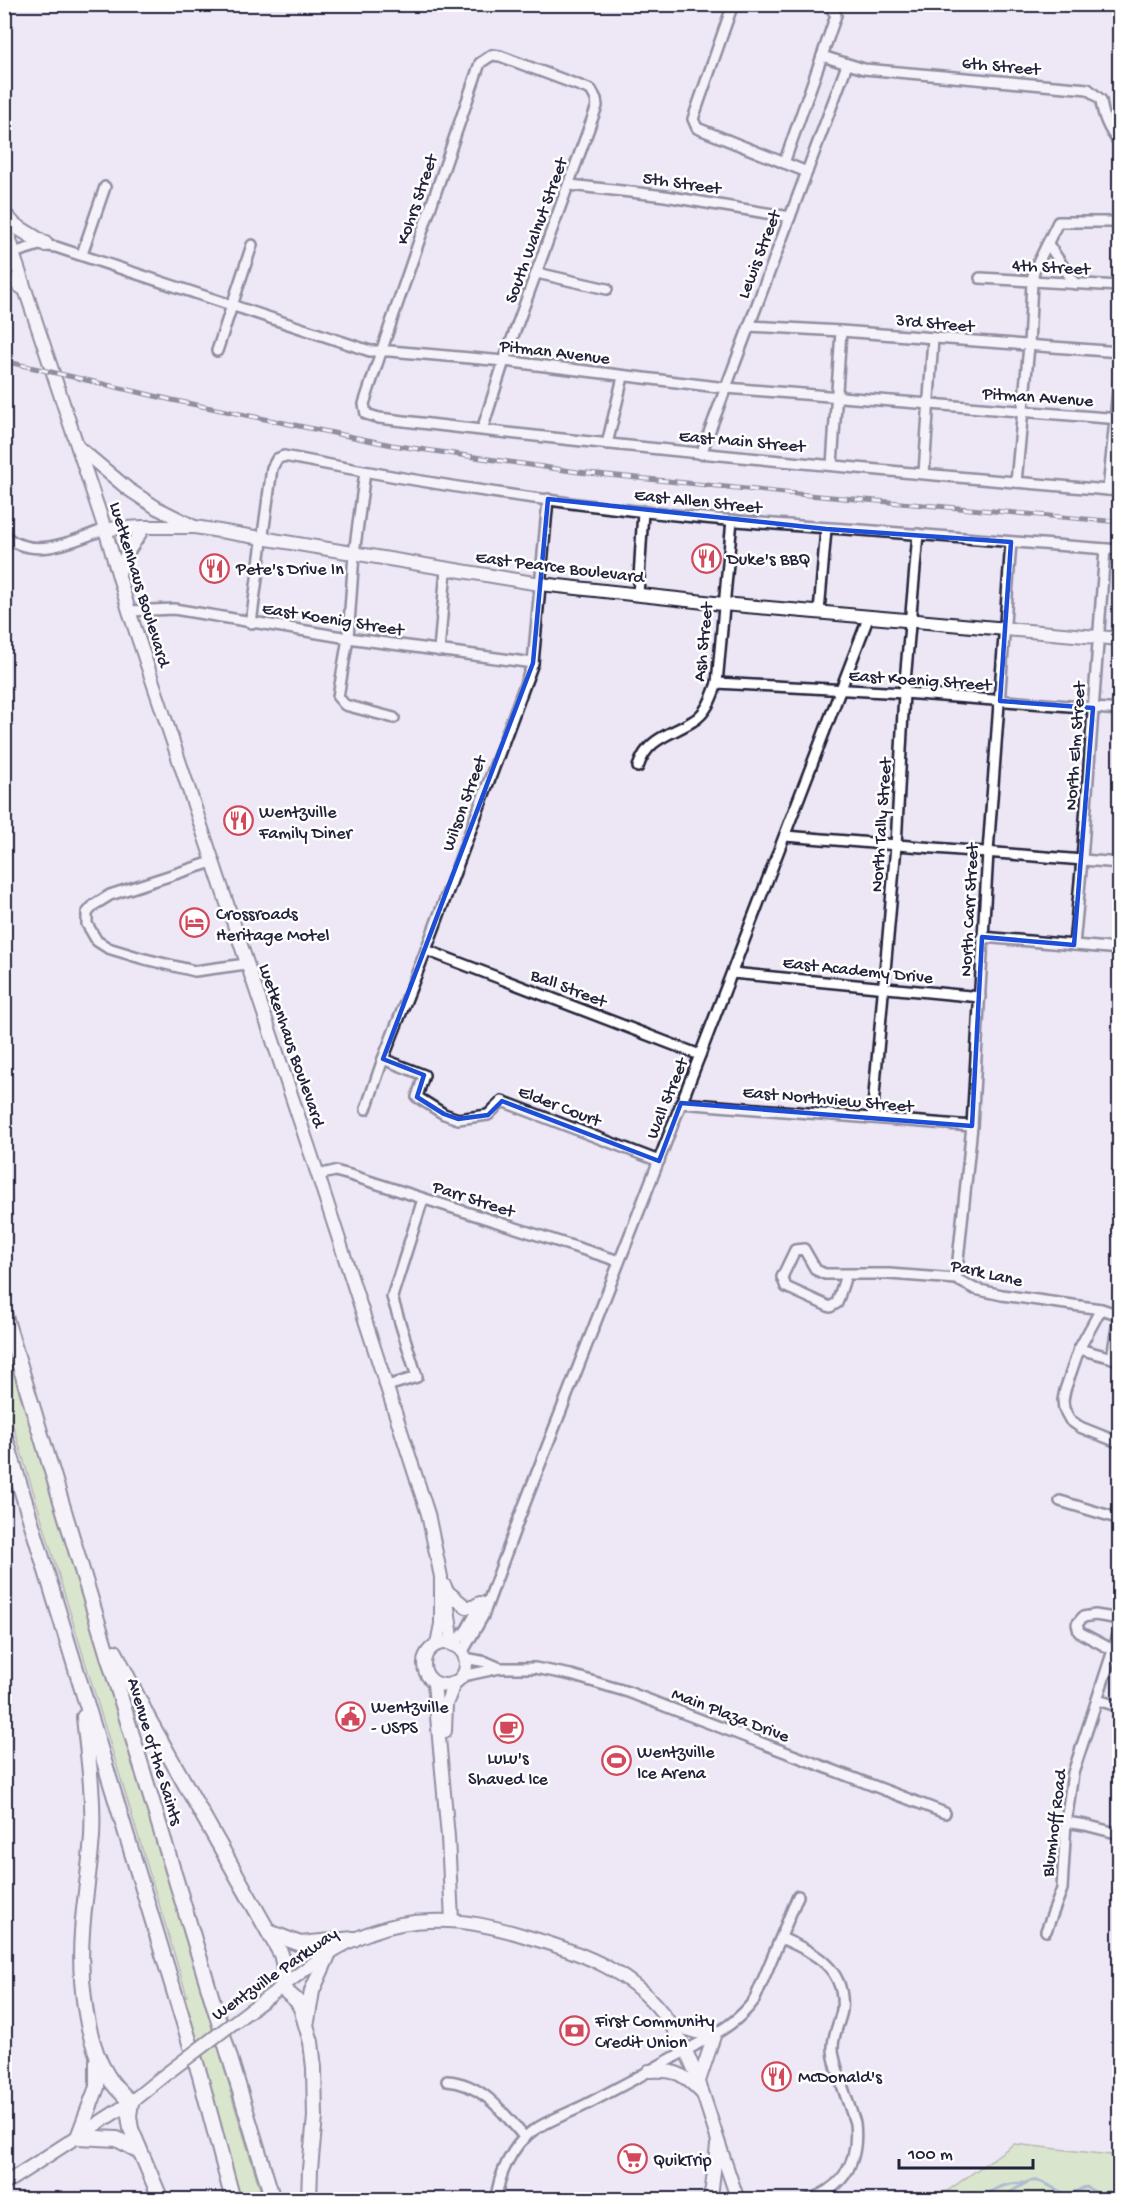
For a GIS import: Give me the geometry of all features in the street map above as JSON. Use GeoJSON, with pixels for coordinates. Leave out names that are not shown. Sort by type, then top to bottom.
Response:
{"type":"FeatureCollection","features":[{"type":"Feature","properties":{"kind":"highway"},"geometry":{"type":"LineString","coordinates":[[4,214],[14,225],[45,244]]}},
{"type":"Feature","properties":{"kind":"highway"},"geometry":{"type":"LineString","coordinates":[[4,223],[9,255]]}},
{"type":"Feature","properties":{"kind":"highway","name":"Avenue of the Saints"},"geometry":{"type":"LineString","coordinates":[[4,1314],[273,2199]]}},
{"type":"Feature","properties":{"kind":"highway"},"geometry":{"type":"LineString","coordinates":[[4,1433],[200,2076],[233,2199]]}},
{"type":"Feature","properties":{"kind":"highway"},"geometry":{"type":"LineString","coordinates":[[96,1614],[149,1720],[281,1954],[284,1966],[282,1988],[297,2001],[307,2026],[314,2068],[316,2093],[309,2199]]}},
{"type":"Feature","properties":{"kind":"highway"},"geometry":{"type":"LineString","coordinates":[[81,1685],[92,1825],[82,1933],[82,1962],[90,2034],[97,2056],[114,2086],[131,2102],[129,2116],[131,2129],[161,2199]]}},
{"type":"Feature","properties":{"kind":"highway"},"geometry":{"type":"LineString","coordinates":[[269,1932],[300,1944],[354,1939]]}},
{"type":"Feature","properties":{"kind":"highway"},"geometry":{"type":"LineString","coordinates":[[307,2026],[312,1991],[329,1953]]}},
{"type":"Feature","properties":{"kind":"highway"},"geometry":{"type":"LineString","coordinates":[[97,2056],[97,2087],[78,2137],[117,2139],[140,2151]]}},
{"type":"Feature","properties":{"kind":"main road","name":"Luetkenhaus Boulevard"},"geometry":{"type":"LineString","coordinates":[[9,255],[26,291],[212,862],[387,1386],[428,1514],[441,1577],[447,1591],[458,1650]]}},
{"type":"Feature","properties":{"kind":"main road"},"geometry":{"type":"LineString","coordinates":[[4,275],[26,291]]}},
{"type":"Feature","properties":{"kind":"main road"},"geometry":{"type":"LineString","coordinates":[[78,447],[128,489],[157,508],[195,527]]}},
{"type":"Feature","properties":{"kind":"main road"},"geometry":{"type":"LineString","coordinates":[[119,573],[127,554],[144,527]]}},
{"type":"Feature","properties":{"kind":"main road","name":"East Pearce Boulevard"},"geometry":{"type":"LineString","coordinates":[[105,529],[195,527],[540,584],[723,604],[1119,639]]}},
{"type":"Feature","properties":{"kind":"main road","name":"Luetkenhaus Boulevard"},"geometry":{"type":"LineString","coordinates":[[437,1644],[441,1624],[441,1577]]}},
{"type":"Feature","properties":{"kind":"main road"},"geometry":{"type":"LineString","coordinates":[[447,1591],[466,1607],[473,1607],[480,1603]]}},
{"type":"Feature","properties":{"kind":"main road"},"geometry":{"type":"LineString","coordinates":[[446,1804],[446,1711],[466,1666],[458,1650],[437,1644],[429,1650],[424,1658],[423,1667],[427,1676],[434,1683],[444,1686],[458,1680]]}},
{"type":"Feature","properties":{"kind":"main road"},"geometry":{"type":"LineString","coordinates":[[434,1683],[446,1804],[453,1921]]}},
{"type":"Feature","properties":{"kind":"main road","name":"Wentzville Parkway"},"geometry":{"type":"LineString","coordinates":[[4,2184],[131,2102],[329,1953],[354,1939],[396,1926],[428,1920],[453,1921],[501,1929],[593,1959],[628,1980],[649,1997],[671,2024],[699,2081],[738,2199]]}},
{"type":"Feature","properties":{"kind":"main road"},"geometry":{"type":"LineString","coordinates":[[671,2024],[696,2032],[715,2033],[699,2081]]}},
{"type":"Feature","properties":{"kind":"main road"},"geometry":{"type":"LineString","coordinates":[[649,2071],[666,2070],[681,2074],[703,2094]]}},
{"type":"Feature","properties":{"kind":"main road"},"geometry":{"type":"LineString","coordinates":[[709,2199],[717,2138]]}},
{"type":"Feature","properties":{"kind":"street"},"geometry":{"type":"LineString","coordinates":[[733,4],[693,119],[697,128],[807,172]]}},
{"type":"Feature","properties":{"kind":"street"},"geometry":{"type":"LineString","coordinates":[[784,163],[836,15],[828,4]]}},
{"type":"Feature","properties":{"kind":"street","name":"Kohrs Street"},"geometry":{"type":"LineString","coordinates":[[364,411],[364,404],[381,352],[480,63],[492,55],[500,56],[542,72]]}},
{"type":"Feature","properties":{"kind":"street","name":"6th Street"},"geometry":{"type":"LineString","coordinates":[[822,56],[864,69],[1088,89],[1101,100],[1102,114],[1108,129],[1119,144]]}},
{"type":"Feature","properties":{"kind":"street","name":"Lewis Street"},"geometry":{"type":"LineString","coordinates":[[701,454],[847,65]]}},
{"type":"Feature","properties":{"kind":"street","name":"South Walnut Street"},"geometry":{"type":"LineString","coordinates":[[482,430],[504,360],[570,185],[597,106],[591,90],[542,72]]}},
{"type":"Feature","properties":{"kind":"street","name":"5th Street"},"geometry":{"type":"LineString","coordinates":[[570,185],[665,196],[790,217]]}},
{"type":"Feature","properties":{"kind":"street"},"geometry":{"type":"LineString","coordinates":[[82,254],[105,187]]}},
{"type":"Feature","properties":{"kind":"street"},"geometry":{"type":"LineString","coordinates":[[1016,482],[1034,271],[1058,222],[1119,222]]}},
{"type":"Feature","properties":{"kind":"street"},"geometry":{"type":"LineString","coordinates":[[9,255],[45,244]]}},
{"type":"Feature","properties":{"kind":"street","name":"Pitman Avenue"},"geometry":{"type":"LineString","coordinates":[[45,244],[82,254],[370,351],[504,360],[623,377],[726,388],[1117,419]]}},
{"type":"Feature","properties":{"kind":"street"},"geometry":{"type":"LineString","coordinates":[[1048,244],[1075,284]]}},
{"type":"Feature","properties":{"kind":"street"},"geometry":{"type":"LineString","coordinates":[[217,351],[252,245]]}},
{"type":"Feature","properties":{"kind":"street"},"geometry":{"type":"LineString","coordinates":[[537,273],[607,288]]}},
{"type":"Feature","properties":{"kind":"street","name":"4th Street"},"geometry":{"type":"LineString","coordinates":[[980,278],[1119,286]]}},
{"type":"Feature","properties":{"kind":"street","name":"3rd Street"},"geometry":{"type":"LineString","coordinates":[[749,326],[1119,352]]}},
{"type":"Feature","properties":{"kind":"street"},"geometry":{"type":"LineString","coordinates":[[832,465],[841,331]]}},
{"type":"Feature","properties":{"kind":"street"},"geometry":{"type":"LineString","coordinates":[[924,473],[933,338]]}},
{"type":"Feature","properties":{"kind":"street"},"geometry":{"type":"LineString","coordinates":[[1108,490],[1117,419],[1119,370]]}},
{"type":"Feature","properties":{"kind":"street"},"geometry":{"type":"LineString","coordinates":[[607,444],[623,377]]}},
{"type":"Feature","properties":{"kind":"street","name":"East Main Street"},"geometry":{"type":"LineString","coordinates":[[364,411],[370,416],[379,418],[701,454],[1119,491]]}},
{"type":"Feature","properties":{"kind":"street","name":"East Allen Street"},"geometry":{"type":"LineString","coordinates":[[264,539],[272,468],[277,459],[284,456],[365,472],[644,511],[826,529],[1119,550]]}},
{"type":"Feature","properties":{"kind":"street"},"geometry":{"type":"LineString","coordinates":[[365,472],[354,554],[348,638],[338,697],[345,705],[394,718]]}},
{"type":"Feature","properties":{"kind":"street","name":"Wilson Street"},"geometry":{"type":"LineString","coordinates":[[366,1109],[533,663],[548,499]]}},
{"type":"Feature","properties":{"kind":"street"},"geometry":{"type":"LineString","coordinates":[[638,595],[644,511]]}},
{"type":"Feature","properties":{"kind":"street","name":"Ash Street"},"geometry":{"type":"LineString","coordinates":[[638,767],[643,752],[676,728],[694,721],[707,707],[717,683],[732,520]]}},
{"type":"Feature","properties":{"kind":"street","name":"East Pearce Boulevard"},"geometry":{"type":"LineString","coordinates":[[4,535],[20,546],[39,549],[71,542],[105,529]]}},
{"type":"Feature","properties":{"kind":"street"},"geometry":{"type":"LineString","coordinates":[[819,612],[826,529]]}},
{"type":"Feature","properties":{"kind":"street","name":"North Tally Street"},"geometry":{"type":"LineString","coordinates":[[872,1118],[896,846],[904,693],[918,534]]}},
{"type":"Feature","properties":{"kind":"street"},"geometry":{"type":"LineString","coordinates":[[250,622],[264,539]]}},
{"type":"Feature","properties":{"kind":"street","name":"North Carr Street"},"geometry":{"type":"LineString","coordinates":[[956,1280],[972,1126],[982,937],[1011,542]]}},
{"type":"Feature","properties":{"kind":"street","name":"North Elm Street"},"geometry":{"type":"LineString","coordinates":[[1074,945],[1105,549]]}},
{"type":"Feature","properties":{"kind":"street"},"geometry":{"type":"LineString","coordinates":[[439,651],[446,569]]}},
{"type":"Feature","properties":{"kind":"street","name":"East Koenig Street"},"geometry":{"type":"LineString","coordinates":[[129,610],[174,609],[348,638],[533,663]]}},
{"type":"Feature","properties":{"kind":"street","name":"Wall Street"},"geometry":{"type":"LineString","coordinates":[[458,1650],[483,1616],[842,691],[869,616]]}},
{"type":"Feature","properties":{"kind":"street","name":"East Koenig Street"},"geometry":{"type":"LineString","coordinates":[[717,683],[904,693],[1119,710]]}},
{"type":"Feature","properties":{"kind":"street"},"geometry":{"type":"LineString","coordinates":[[785,836],[1119,863]]}},
{"type":"Feature","properties":{"kind":"street"},"geometry":{"type":"LineString","coordinates":[[212,862],[110,895],[94,905],[87,913],[87,924],[97,941],[108,948],[141,958],[195,971],[246,964]]}},
{"type":"Feature","properties":{"kind":"street"},"geometry":{"type":"LineString","coordinates":[[982,937],[1119,949]]}},
{"type":"Feature","properties":{"kind":"street","name":"Ball Street"},"geometry":{"type":"LineString","coordinates":[[426,950],[700,1055]]}},
{"type":"Feature","properties":{"kind":"street","name":"East Academy Drive"},"geometry":{"type":"LineString","coordinates":[[732,973],[980,997]]}},
{"type":"Feature","properties":{"kind":"street","name":"Elder Court"},"geometry":{"type":"LineString","coordinates":[[383,1059],[424,1076],[417,1097],[444,1114],[458,1119],[488,1115],[502,1101],[659,1161]]}},
{"type":"Feature","properties":{"kind":"street","name":"East Northview Street"},"geometry":{"type":"LineString","coordinates":[[681,1103],[972,1126]]}},
{"type":"Feature","properties":{"kind":"street","name":"Parr Street"},"geometry":{"type":"LineString","coordinates":[[318,1175],[336,1171],[620,1261]]}},
{"type":"Feature","properties":{"kind":"street"},"geometry":{"type":"LineString","coordinates":[[387,1386],[417,1377],[392,1298],[423,1199]]}},
{"type":"Feature","properties":{"kind":"street","name":"Park Lane"},"geometry":{"type":"LineString","coordinates":[[846,1275],[837,1303],[830,1307],[786,1287],[782,1277],[795,1250],[799,1248],[804,1249],[816,1270],[825,1274],[889,1274],[956,1280],[975,1289],[1002,1295],[1101,1309],[1119,1315]]}},
{"type":"Feature","properties":{"kind":"street"},"geometry":{"type":"LineString","coordinates":[[1101,1309],[1079,1349],[1065,1390],[1064,1409],[1070,1420],[1080,1427],[1119,1443]]}},
{"type":"Feature","properties":{"kind":"street"},"geometry":{"type":"LineString","coordinates":[[1079,1349],[1116,1359],[1119,1315]]}},
{"type":"Feature","properties":{"kind":"street"},"geometry":{"type":"LineString","coordinates":[[1060,1501],[1119,1519]]}},
{"type":"Feature","properties":{"kind":"street","name":"Wall Street"},"geometry":{"type":"LineString","coordinates":[[458,1650],[480,1603],[491,1591]]}},
{"type":"Feature","properties":{"kind":"street"},"geometry":{"type":"LineString","coordinates":[[1113,1650],[1079,1632],[1077,1624],[1083,1617],[1095,1615],[1119,1619]]}},
{"type":"Feature","properties":{"kind":"street","name":"Blumhoff Road"},"geometry":{"type":"LineString","coordinates":[[1046,1931],[1062,1888],[1066,1822],[1073,1773],[1119,1629]]}},
{"type":"Feature","properties":{"kind":"street","name":"Main Plaza Drive"},"geometry":{"type":"LineString","coordinates":[[458,1650],[500,1668]]}},
{"type":"Feature","properties":{"kind":"street","name":"Main Plaza Drive"},"geometry":{"type":"LineString","coordinates":[[458,1680],[500,1668],[544,1670],[571,1675],[628,1692],[945,1813]]}},
{"type":"Feature","properties":{"kind":"street"},"geometry":{"type":"LineString","coordinates":[[1098,1700],[1119,1707]]}},
{"type":"Feature","properties":{"kind":"street"},"geometry":{"type":"LineString","coordinates":[[1066,1822],[1119,1834]]}},
{"type":"Feature","properties":{"kind":"street"},"geometry":{"type":"LineString","coordinates":[[496,2199],[500,2176],[515,2150],[530,2132],[685,2051],[746,2012],[755,1999],[798,1896]]}},
{"type":"Feature","properties":{"kind":"street"},"geometry":{"type":"LineString","coordinates":[[781,1938],[820,1957],[839,1983],[842,2013],[833,2047],[855,2123],[853,2160],[846,2173],[831,2188],[807,2199]]}},
{"type":"Feature","properties":{"kind":"street"},"geometry":{"type":"LineString","coordinates":[[447,2081],[459,2081],[478,2090],[505,2113],[525,2138]]}},
{"type":"Feature","properties":{"kind":"highlighted area"},"geometry":{"type":"Polygon","coordinates":[[[548,499],[826,529],[1011,542],[1000,701],[1093,708],[1074,945],[982,937],[972,1126],[681,1103],[659,1161],[502,1101],[488,1115],[458,1119],[444,1114],[417,1097],[424,1075],[383,1059],[533,663],[548,499]]]}},
{"type":"Feature","properties":{"kind":"green space"},"geometry":{"type":"Polygon","coordinates":[[[4,1333],[235,2089],[230,2091],[263,2199],[239,2199],[182,1996],[187,1996],[5,1399],[4,1333]]]}},
{"type":"Feature","properties":{"kind":"green space"},"geometry":{"type":"Polygon","coordinates":[[[1014,2144],[1119,2156],[1119,2199],[936,2199],[1014,2144]]]}},
{"type":"Feature","properties":{"kind":"waterway"},"geometry":{"type":"LineString","coordinates":[[998,2200],[1031,2181],[1042,2182],[1067,2193],[1086,2187],[1099,2193],[1120,2189]]}},
{"type":"Feature","properties":{"kind":"waterway"},"geometry":{"type":"LineString","coordinates":[[981,2200],[1001,2187],[1024,2183]]}},
{"type":"Feature","properties":{"kind":"railway"},"geometry":{"type":"LineString","coordinates":[[4,361],[172,400],[392,445],[578,472],[785,493],[1120,522]]}},
{"type":"Feature","properties":{"kind":"place","name":"Duke's BBQ"},"geometry":{"type":"Point","coordinates":[706,558]}},
{"type":"Feature","properties":{"kind":"place","name":"Pete's Drive In"},"geometry":{"type":"Point","coordinates":[215,568]}},
{"type":"Feature","properties":{"kind":"place","name":"Wentzville Family Diner"},"geometry":{"type":"Point","coordinates":[238,821]}},
{"type":"Feature","properties":{"kind":"place","name":"Crossroads Heritage Motel"},"geometry":{"type":"Point","coordinates":[195,923]}},
{"type":"Feature","properties":{"kind":"place","name":"Wentzville - USPS"},"geometry":{"type":"Point","coordinates":[350,1716]}},
{"type":"Feature","properties":{"kind":"place","name":"LuLu's Shaved Ice"},"geometry":{"type":"Point","coordinates":[508,1728]}},
{"type":"Feature","properties":{"kind":"place","name":"Wentzville Ice Arena"},"geometry":{"type":"Point","coordinates":[616,1761]}},
{"type":"Feature","properties":{"kind":"place","name":"First Community Credit Union"},"geometry":{"type":"Point","coordinates":[574,2030]}},
{"type":"Feature","properties":{"kind":"place","name":"McDonald's"},"geometry":{"type":"Point","coordinates":[777,2076]}},
{"type":"Feature","properties":{"kind":"place","name":"QuikTrip"},"geometry":{"type":"Point","coordinates":[632,2159]}}]}
